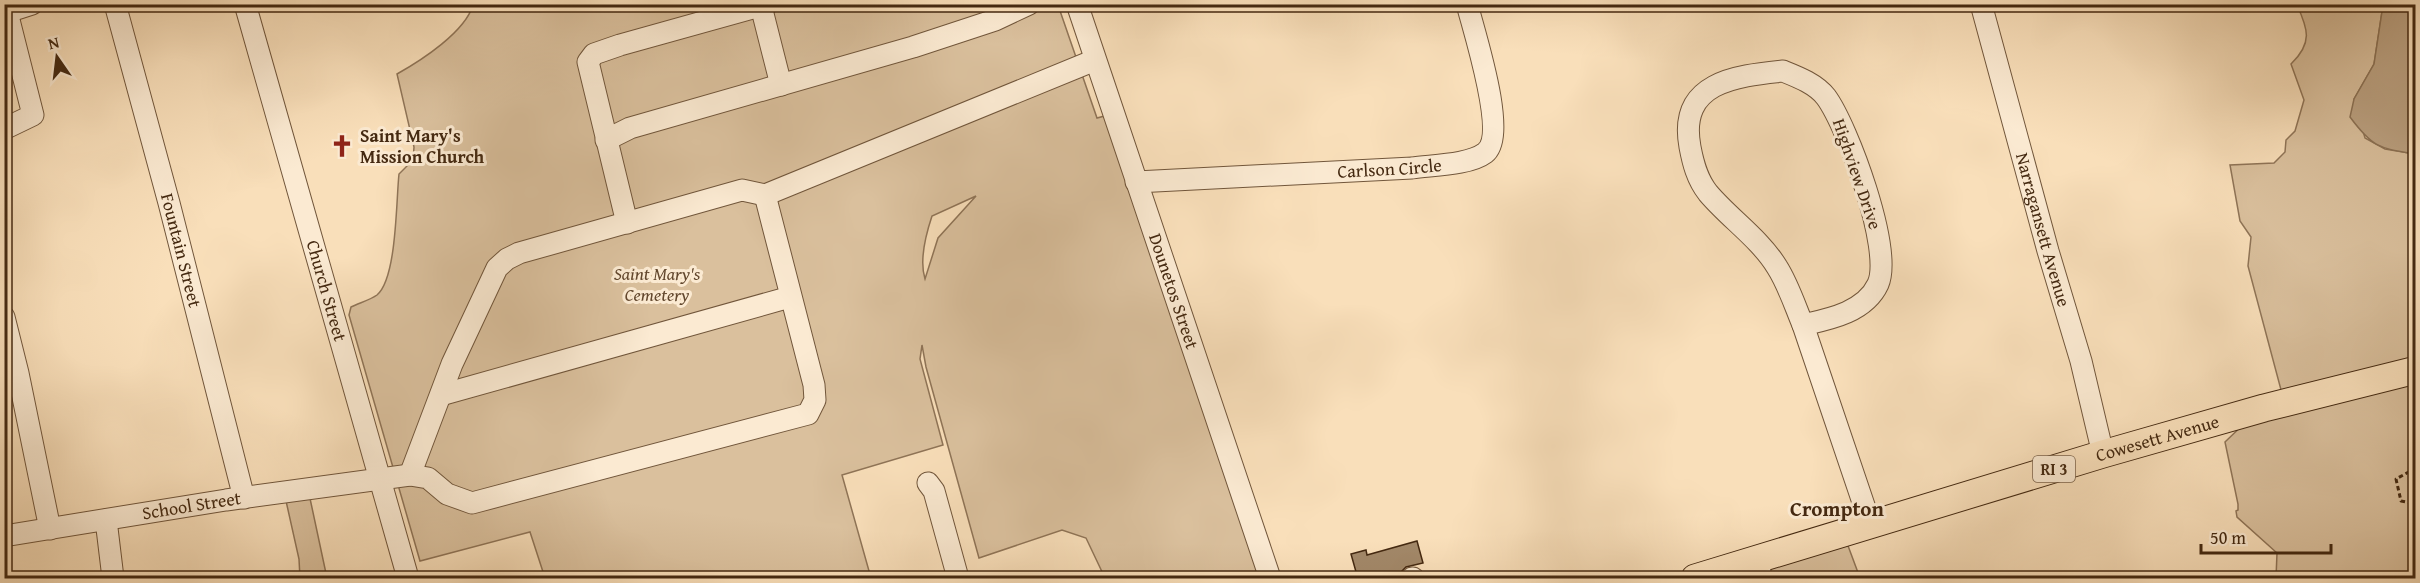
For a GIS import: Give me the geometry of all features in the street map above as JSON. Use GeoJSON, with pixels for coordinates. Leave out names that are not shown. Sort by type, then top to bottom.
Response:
{"type":"FeatureCollection","features":[{"type":"Feature","properties":{"kind":"main road","name":"Cowesett Avenue"},"geometry":{"type":"LineString","coordinates":[[1695,579],[1760,570],[1871,526],[2103,454],[2264,408],[2415,370]]}},
{"type":"Feature","properties":{"kind":"street"},"geometry":{"type":"LineString","coordinates":[[4,129],[33,115],[6,13],[32,4]]}},
{"type":"Feature","properties":{"kind":"street","name":"Fountain Street"},"geometry":{"type":"LineString","coordinates":[[115,4],[169,203],[244,498]]}},
{"type":"Feature","properties":{"kind":"street","name":"Church Street"},"geometry":{"type":"LineString","coordinates":[[245,4],[408,579]]}},
{"type":"Feature","properties":{"kind":"street"},"geometry":{"type":"LineString","coordinates":[[606,140],[630,128],[944,37],[995,20],[1029,4]]}},
{"type":"Feature","properties":{"kind":"street","name":"Dounetos Street"},"geometry":{"type":"LineString","coordinates":[[1077,4],[1270,579]]}},
{"type":"Feature","properties":{"kind":"street","name":"Carlson Circle"},"geometry":{"type":"LineString","coordinates":[[1136,182],[1412,168],[1474,158],[1486,152],[1494,135],[1493,109],[1467,4]]}},
{"type":"Feature","properties":{"kind":"street","name":"Narragansett Avenue"},"geometry":{"type":"LineString","coordinates":[[1981,4],[2081,361],[2103,454]]}},
{"type":"Feature","properties":{"kind":"street"},"geometry":{"type":"LineString","coordinates":[[627,223],[588,70],[588,62],[594,54],[764,5],[781,85]]}},
{"type":"Feature","properties":{"kind":"street"},"geometry":{"type":"LineString","coordinates":[[765,195],[814,385],[815,400],[808,414],[472,503],[447,494],[428,478],[410,475],[452,364],[492,279],[502,263],[519,253],[742,190],[765,195],[1095,60]]}},
{"type":"Feature","properties":{"kind":"street","name":"Highview Drive"},"geometry":{"type":"LineString","coordinates":[[1803,325],[1842,316],[1862,303],[1877,285],[1882,264],[1880,247],[1866,192],[1840,120],[1825,95],[1804,79],[1783,71],[1755,74],[1722,82],[1701,93],[1690,112],[1689,140],[1694,168],[1707,191],[1777,266],[1803,325],[1871,526]]}},
{"type":"Feature","properties":{"kind":"street"},"geometry":{"type":"LineString","coordinates":[[441,395],[790,297]]}},
{"type":"Feature","properties":{"kind":"street"},"geometry":{"type":"LineString","coordinates":[[4,317],[18,373],[50,529]]}},
{"type":"Feature","properties":{"kind":"street","name":"School Street"},"geometry":{"type":"LineString","coordinates":[[4,536],[244,498],[410,475]]}},
{"type":"Feature","properties":{"kind":"street"},"geometry":{"type":"LineString","coordinates":[[928,483],[934,491],[958,579]]}},
{"type":"Feature","properties":{"kind":"street"},"geometry":{"type":"LineString","coordinates":[[106,520],[113,579]]}},
{"type":"Feature","properties":{"kind":"path"},"geometry":{"type":"LineString","coordinates":[[2415,468],[2396,479],[2401,501],[2415,504]]}},
{"type":"Feature","properties":{"kind":"green space","name":"Saint Mary's Cemetery"},"geometry":{"type":"Polygon","coordinates":[[[473,5],[1058,5],[1097,118],[1112,114],[1270,578],[1105,578],[1086,538],[1062,530],[979,558],[926,367],[922,345],[920,359],[943,445],[842,475],[871,578],[545,578],[530,532],[420,561],[349,315],[351,307],[377,295],[384,286],[392,256],[399,174],[413,160],[414,147],[397,74],[452,35],[473,5]],[[976,196],[932,216],[923,255],[925,279],[938,238],[976,196]]]}},
{"type":"Feature","properties":{"kind":"green space"},"geometry":{"type":"Polygon","coordinates":[[[2297,5],[2383,5],[2374,64],[2354,99],[2365,138],[2385,149],[2415,154],[2415,578],[2276,578],[2277,553],[2237,517],[2238,504],[2225,442],[2251,417],[2284,401],[2248,266],[2251,237],[2240,221],[2230,165],[2274,163],[2285,152],[2286,140],[2295,131],[2304,100],[2291,64],[2303,49],[2306,36],[2304,21],[2297,5]]]}},
{"type":"Feature","properties":{"kind":"green space"},"geometry":{"type":"Polygon","coordinates":[[[308,489],[327,578],[300,578],[299,559],[284,492],[308,489]]]}},
{"type":"Feature","properties":{"kind":"green space"},"geometry":{"type":"Polygon","coordinates":[[[1844,535],[1860,578],[1760,578],[1758,559],[1844,535]]]}},
{"type":"Feature","properties":{"kind":"shaded area"},"geometry":{"type":"Polygon","coordinates":[[[2383,5],[2415,5],[2415,154],[2378,145],[2365,135],[2350,117],[2354,99],[2374,64],[2383,5]]]}},
{"type":"Feature","properties":{"kind":"building"},"geometry":{"type":"Polygon","coordinates":[[[1417,541],[1423,563],[1406,567],[1401,572],[1380,579],[1358,579],[1351,554],[1366,550],[1367,555],[1417,541]]]}},
{"type":"Feature","properties":{"kind":"place","name":"Saint Mary's Mission Church"},"geometry":{"type":"Point","coordinates":[342,146]}},
{"type":"Feature","properties":{"kind":"district","name":"Crompton"},"geometry":{"type":"Point","coordinates":[1837,509]}}]}
